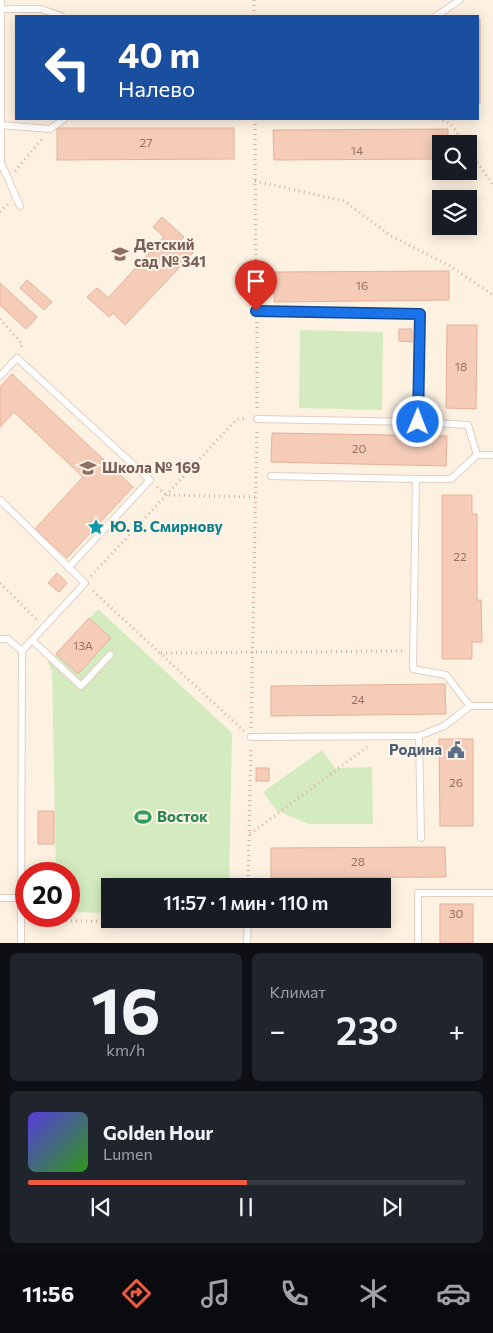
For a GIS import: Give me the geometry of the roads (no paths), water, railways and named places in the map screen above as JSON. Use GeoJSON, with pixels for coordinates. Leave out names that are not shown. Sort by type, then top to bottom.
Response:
{"type":"FeatureCollection","features":[{"type":"Feature","properties":{"kind":"lane"},"geometry":{"type":"LineString","coordinates":[[1,0],[2,163],[20,206]]}},
{"type":"Feature","properties":{"kind":"lane"},"geometry":{"type":"LineString","coordinates":[[438,15],[460,0]]}},
{"type":"Feature","properties":{"kind":"lane"},"geometry":{"type":"LineString","coordinates":[[1,9],[41,9],[58,15]]}},
{"type":"Feature","properties":{"kind":"lane"},"geometry":{"type":"LineString","coordinates":[[1,125],[50,129],[63,120]]}},
{"type":"Feature","properties":{"kind":"lane"},"geometry":{"type":"LineString","coordinates":[[256,311],[420,314],[418,422]]}},
{"type":"Feature","properties":{"kind":"lane"},"geometry":{"type":"LineString","coordinates":[[0,376],[17,358],[150,480],[68,568]]}},
{"type":"Feature","properties":{"kind":"lane"},"geometry":{"type":"LineString","coordinates":[[257,419],[418,422],[468,425],[477,456]]}},
{"type":"Feature","properties":{"kind":"lane"},"geometry":{"type":"LineString","coordinates":[[271,476],[451,479],[477,456],[493,455]]}},
{"type":"Feature","properties":{"kind":"lane"},"geometry":{"type":"LineString","coordinates":[[416,479],[412,669],[446,675],[470,706]]}},
{"type":"Feature","properties":{"kind":"lane"},"geometry":{"type":"LineString","coordinates":[[0,500],[85,583],[22,651],[21,862]]}},
{"type":"Feature","properties":{"kind":"lane"},"geometry":{"type":"LineString","coordinates":[[0,639],[8,639],[22,651]]}},
{"type":"Feature","properties":{"kind":"lane"},"geometry":{"type":"LineString","coordinates":[[32,640],[81,686],[110,655]]}},
{"type":"Feature","properties":{"kind":"lane"},"geometry":{"type":"LineString","coordinates":[[251,737],[419,736],[444,726],[470,706],[493,706]]}},
{"type":"Feature","properties":{"kind":"lane"},"geometry":{"type":"LineString","coordinates":[[419,736],[421,838]]}},
{"type":"Feature","properties":{"kind":"lane"},"geometry":{"type":"LineString","coordinates":[[418,943],[418,892],[493,893]]}},
{"type":"Feature","properties":{"kind":"lane"},"geometry":{"type":"LineString","coordinates":[[0,898],[15,898]]}},
{"type":"Feature","properties":{"kind":"lane"},"geometry":{"type":"LineString","coordinates":[[21,927],[21,943]]}},
{"type":"Feature","properties":{"kind":"lane"},"geometry":{"type":"LineString","coordinates":[[247,943],[248,928]]}},
{"type":"Feature","properties":{"kind":"place","name":"Детский сад № 341"},"geometry":{"type":"Point","coordinates":[120,254]}},
{"type":"Feature","properties":{"kind":"place","name":"Школа № 169"},"geometry":{"type":"Point","coordinates":[88,468]}},
{"type":"Feature","properties":{"kind":"place","name":"Ю. В. Смирнову"},"geometry":{"type":"Point","coordinates":[96,527]}},
{"type":"Feature","properties":{"kind":"place","name":"Родина"},"geometry":{"type":"Point","coordinates":[456,750]}},
{"type":"Feature","properties":{"kind":"place","name":"Восток"},"geometry":{"type":"Point","coordinates":[143,817]}}]}
